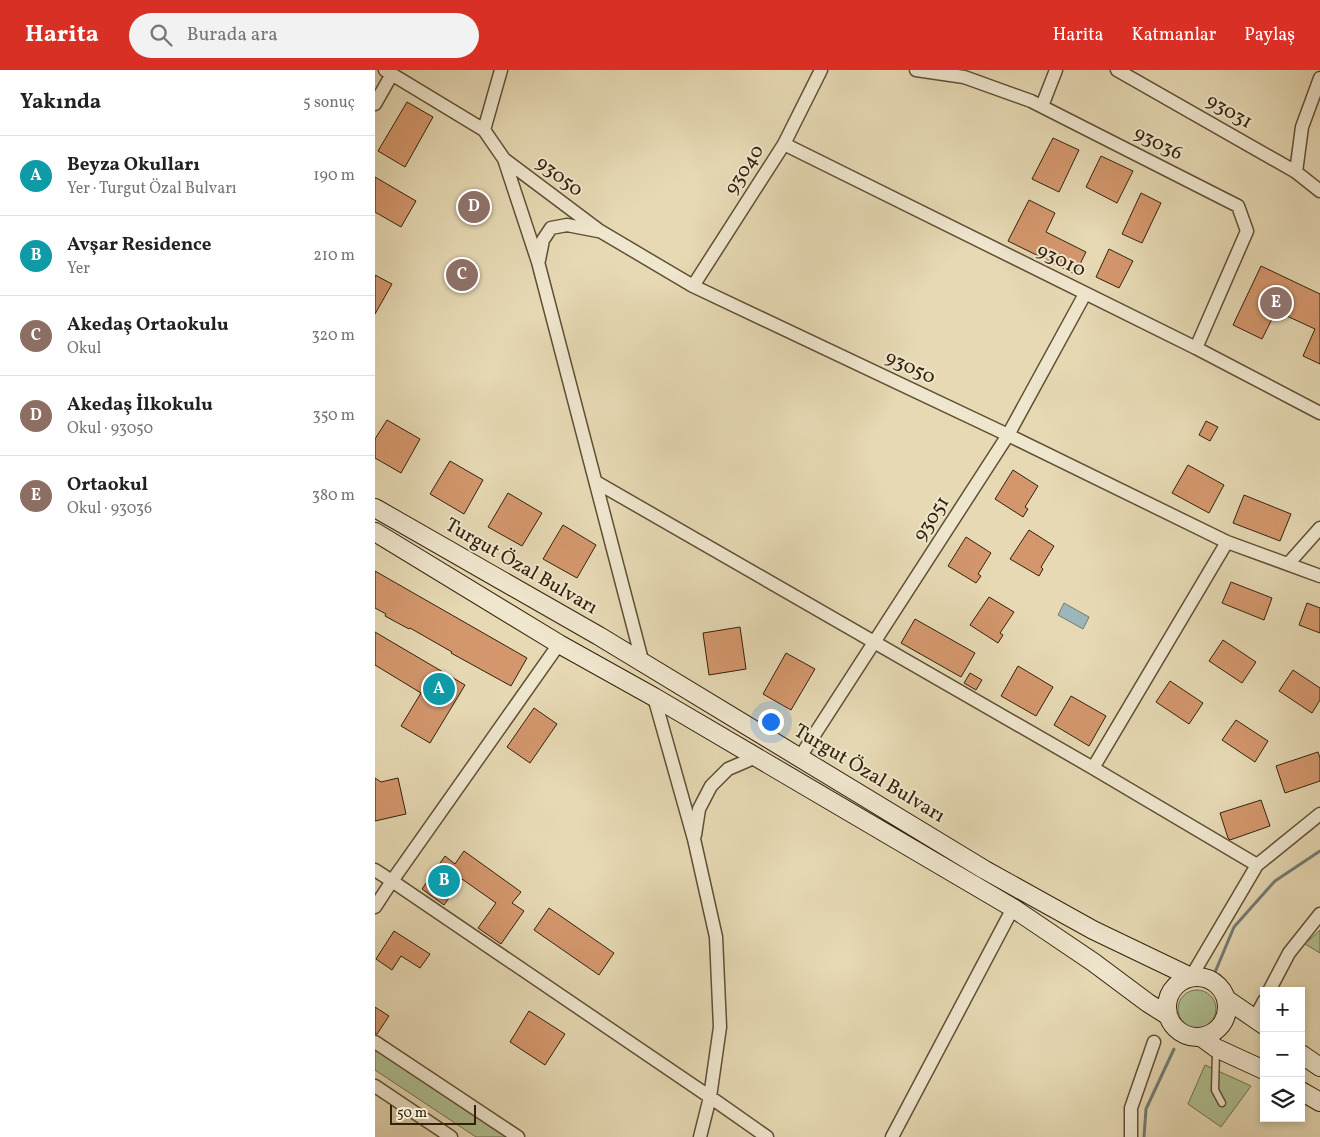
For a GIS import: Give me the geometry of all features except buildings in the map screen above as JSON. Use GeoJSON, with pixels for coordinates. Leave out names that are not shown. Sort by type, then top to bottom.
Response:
{"type":"FeatureCollection","features":[{"type":"Feature","properties":{"kind":"main road","name":"Turgut Özal Bulvarı"},"geometry":{"type":"LineString","coordinates":[[375,508],[599,636],[985,870],[1093,930],[1191,977],[1200,976],[1209,979],[1217,984],[1227,999],[1259,1022]]}},
{"type":"Feature","properties":{"kind":"main road","name":"Turgut Özal Bulvarı"},"geometry":{"type":"LineString","coordinates":[[375,532],[559,644],[654,697],[1013,908],[1093,962],[1147,1003],[1167,1015],[1170,1023],[1183,1034],[1201,1037],[1217,1048],[1260,1068]]}},
{"type":"Feature","properties":{"kind":"main road"},"geometry":{"type":"LineString","coordinates":[[1167,1015],[1168,995],[1174,986],[1182,980],[1191,977]]}},
{"type":"Feature","properties":{"kind":"main road"},"geometry":{"type":"LineString","coordinates":[[1201,1037],[1211,1034],[1219,1028],[1226,1015],[1227,999]]}},
{"type":"Feature","properties":{"kind":"main road"},"geometry":{"type":"LineString","coordinates":[[1305,1057],[1320,1067]]}},
{"type":"Feature","properties":{"kind":"main road"},"geometry":{"type":"LineString","coordinates":[[1305,1093],[1320,1102]]}},
{"type":"Feature","properties":{"kind":"street"},"geometry":{"type":"LineString","coordinates":[[484,130],[501,70]]}},
{"type":"Feature","properties":{"kind":"street","name":"93040"},"geometry":{"type":"LineString","coordinates":[[693,286],[784,144],[821,70]]}},
{"type":"Feature","properties":{"kind":"street","name":"93036"},"geometry":{"type":"LineString","coordinates":[[915,70],[964,77],[1031,101],[1238,206],[1247,231],[1196,348]]}},
{"type":"Feature","properties":{"kind":"street"},"geometry":{"type":"LineString","coordinates":[[1042,106],[1056,70]]}},
{"type":"Feature","properties":{"kind":"street","name":"93031"},"geometry":{"type":"LineString","coordinates":[[1117,70],[1296,172],[1320,191]]}},
{"type":"Feature","properties":{"kind":"street"},"geometry":{"type":"LineString","coordinates":[[375,104],[389,72],[484,130],[504,159],[538,262],[643,664]]}},
{"type":"Feature","properties":{"kind":"street"},"geometry":{"type":"LineString","coordinates":[[1296,172],[1302,127],[1320,78]]}},
{"type":"Feature","properties":{"kind":"street","name":"93010"},"geometry":{"type":"LineString","coordinates":[[784,144],[1196,348],[1320,413]]}},
{"type":"Feature","properties":{"kind":"street","name":"93050"},"geometry":{"type":"LineString","coordinates":[[504,159],[600,231],[693,286],[1008,435],[1227,542],[1320,576]]}},
{"type":"Feature","properties":{"kind":"street"},"geometry":{"type":"LineString","coordinates":[[538,262],[543,240],[551,228],[567,226],[600,231]]}},
{"type":"Feature","properties":{"kind":"street","name":"93051"},"geometry":{"type":"LineString","coordinates":[[800,757],[1008,435],[1085,294]]}},
{"type":"Feature","properties":{"kind":"street"},"geometry":{"type":"LineString","coordinates":[[596,482],[1093,768],[1257,865]]}},
{"type":"Feature","properties":{"kind":"street"},"geometry":{"type":"LineString","coordinates":[[1288,564],[1320,528]]}},
{"type":"Feature","properties":{"kind":"street"},"geometry":{"type":"LineString","coordinates":[[1093,768],[1227,542]]}},
{"type":"Feature","properties":{"kind":"street"},"geometry":{"type":"LineString","coordinates":[[375,907],[559,644]]}},
{"type":"Feature","properties":{"kind":"street"},"geometry":{"type":"LineString","coordinates":[[654,697],[694,840],[716,937],[720,1027],[710,1097],[700,1137]]}},
{"type":"Feature","properties":{"kind":"street"},"geometry":{"type":"LineString","coordinates":[[694,840],[699,809],[711,786],[728,769],[756,757]]}},
{"type":"Feature","properties":{"kind":"street"},"geometry":{"type":"LineString","coordinates":[[1191,977],[1257,865],[1320,814]]}},
{"type":"Feature","properties":{"kind":"street"},"geometry":{"type":"LineString","coordinates":[[375,870],[767,1137]]}},
{"type":"Feature","properties":{"kind":"street"},"geometry":{"type":"LineString","coordinates":[[893,1137],[1013,908]]}},
{"type":"Feature","properties":{"kind":"street"},"geometry":{"type":"LineString","coordinates":[[1271,987],[1289,953],[1320,914]]}},
{"type":"Feature","properties":{"kind":"street"},"geometry":{"type":"LineString","coordinates":[[375,1042],[518,1137]]}},
{"type":"Feature","properties":{"kind":"street"},"geometry":{"type":"LineString","coordinates":[[1131,1137],[1131,1108],[1154,1042]]}},
{"type":"Feature","properties":{"kind":"street"},"geometry":{"type":"LineString","coordinates":[[375,1086],[451,1137]]}},
{"type":"Feature","properties":{"kind":"lane"},"geometry":{"type":"LineString","coordinates":[[1217,1048],[1215,1090],[1222,1103]]}},
{"type":"Feature","properties":{"kind":"green space"},"geometry":{"type":"Polygon","coordinates":[[[1320,930],[1320,953],[1305,944],[1320,930]]]}},
{"type":"Feature","properties":{"kind":"green space"},"geometry":{"type":"Polygon","coordinates":[[[1197,990],[1211,995],[1216,1009],[1211,1023],[1197,1028],[1183,1023],[1178,1009],[1183,995],[1197,990]]]}},
{"type":"Feature","properties":{"kind":"green space"},"geometry":{"type":"Polygon","coordinates":[[[375,1049],[506,1137],[476,1137],[375,1070],[375,1049]]]}},
{"type":"Feature","properties":{"kind":"green space"},"geometry":{"type":"Polygon","coordinates":[[[1205,1065],[1251,1086],[1221,1127],[1188,1104],[1205,1065]]]}},
{"type":"Feature","properties":{"kind":"water"},"geometry":{"type":"Polygon","coordinates":[[[1064,603],[1089,617],[1083,629],[1058,615],[1064,603]]]}},
{"type":"Feature","properties":{"kind":"waterway"},"geometry":{"type":"LineString","coordinates":[[1213,977],[1234,927],[1275,881],[1320,851]]}},
{"type":"Feature","properties":{"kind":"waterway"},"geometry":{"type":"LineString","coordinates":[[1144,1137],[1146,1109],[1174,1049]]}},
{"type":"Feature","properties":{"kind":"place","name":"Akedaş İlkokulu"},"geometry":{"type":"Point","coordinates":[474,207]}},
{"type":"Feature","properties":{"kind":"place","name":"Akedaş Ortaokulu"},"geometry":{"type":"Point","coordinates":[462,275]}},
{"type":"Feature","properties":{"kind":"place","name":"Ortaokul"},"geometry":{"type":"Point","coordinates":[1276,303]}},
{"type":"Feature","properties":{"kind":"place","name":"Beyza Okulları"},"geometry":{"type":"Point","coordinates":[439,689]}},
{"type":"Feature","properties":{"kind":"place","name":"Avşar Residence"},"geometry":{"type":"Point","coordinates":[444,881]}}]}
